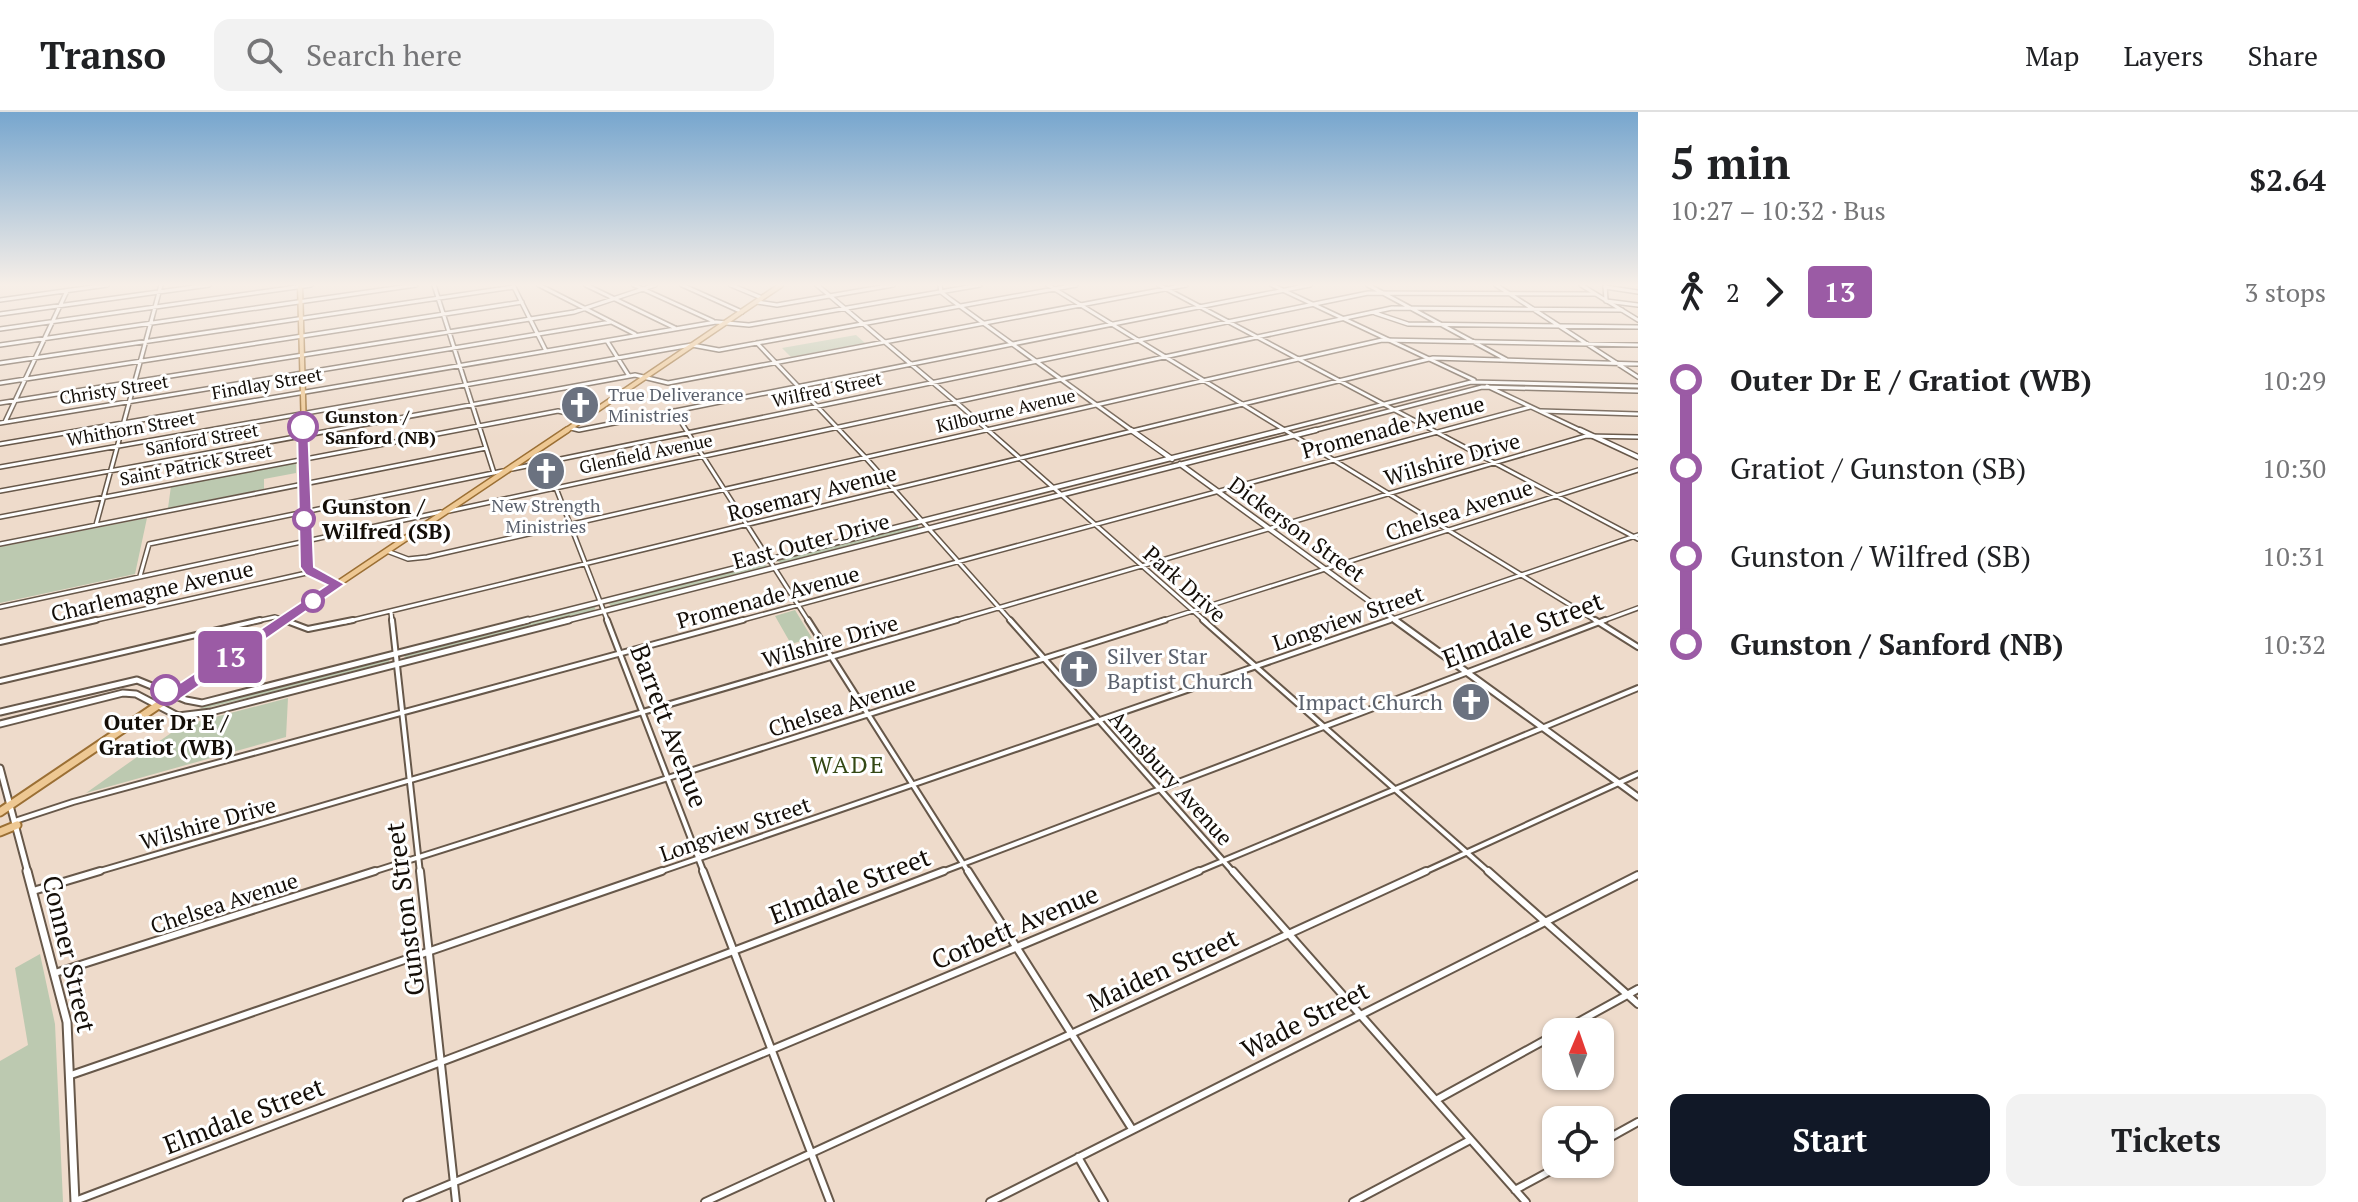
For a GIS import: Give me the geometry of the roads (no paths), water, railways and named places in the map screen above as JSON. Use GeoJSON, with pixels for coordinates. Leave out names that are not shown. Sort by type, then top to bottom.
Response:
{"type":"FeatureCollection","features":[{"type":"Feature","properties":{"kind":"main road"},"geometry":{"type":"LineString","coordinates":[[301,336],[307,567],[311,572],[338,584]]}},
{"type":"Feature","properties":{"kind":"main road"},"geometry":{"type":"LineString","coordinates":[[0,812],[705,336]]}},
{"type":"Feature","properties":{"kind":"main road"},"geometry":{"type":"LineString","coordinates":[[0,832],[16,823]]}},
{"type":"Feature","properties":{"kind":"street"},"geometry":{"type":"LineString","coordinates":[[2,422],[45,336]]}},
{"type":"Feature","properties":{"kind":"street"},"geometry":{"type":"LineString","coordinates":[[0,345],[66,336]]}},
{"type":"Feature","properties":{"kind":"street"},"geometry":{"type":"LineString","coordinates":[[96,525],[148,336]]}},
{"type":"Feature","properties":{"kind":"street"},"geometry":{"type":"LineString","coordinates":[[0,363],[187,336]]}},
{"type":"Feature","properties":{"kind":"street"},"geometry":{"type":"LineString","coordinates":[[0,383],[301,336]]}},
{"type":"Feature","properties":{"kind":"street"},"geometry":{"type":"LineString","coordinates":[[0,403],[424,336]]}},
{"type":"Feature","properties":{"kind":"street"},"geometry":{"type":"LineString","coordinates":[[450,336],[494,473]]}},
{"type":"Feature","properties":{"kind":"street","name":"Christy Street"},"geometry":{"type":"LineString","coordinates":[[2,422],[527,336]]}},
{"type":"Feature","properties":{"kind":"street"},"geometry":{"type":"LineString","coordinates":[[539,336],[546,351]]}},
{"type":"Feature","properties":{"kind":"street","name":"Findlay Street"},"geometry":{"type":"LineString","coordinates":[[0,444],[634,336]]}},
{"type":"Feature","properties":{"kind":"street","name":"Whithorn Street"},"geometry":{"type":"LineString","coordinates":[[0,467],[692,345],[715,350],[796,336]]}},
{"type":"Feature","properties":{"kind":"street","name":"Park Drive"},"geometry":{"type":"LineString","coordinates":[[877,336],[956,402],[1638,1004]]}},
{"type":"Feature","properties":{"kind":"street","name":"Sanford Street"},"geometry":{"type":"LineString","coordinates":[[0,491],[629,376],[646,376],[668,383],[916,336]]}},
{"type":"Feature","properties":{"kind":"street","name":"Dickerson Street"},"geometry":{"type":"LineString","coordinates":[[1002,336],[1638,797]]}},
{"type":"Feature","properties":{"kind":"street"},"geometry":{"type":"LineString","coordinates":[[569,428],[579,430],[1056,336]]}},
{"type":"Feature","properties":{"kind":"street"},"geometry":{"type":"LineString","coordinates":[[1131,336],[1638,647]]}},
{"type":"Feature","properties":{"kind":"street","name":"Wilfred Street"},"geometry":{"type":"LineString","coordinates":[[140,576],[149,544],[1159,336]]}},
{"type":"Feature","properties":{"kind":"street","name":"Glenfield Avenue"},"geometry":{"type":"LineString","coordinates":[[0,607],[1263,336]]}},
{"type":"Feature","properties":{"kind":"street"},"geometry":{"type":"LineString","coordinates":[[1380,336],[1638,457]]}},
{"type":"Feature","properties":{"kind":"street"},"geometry":{"type":"LineString","coordinates":[[1462,336],[1509,361]]}},
{"type":"Feature","properties":{"kind":"street"},"geometry":{"type":"LineString","coordinates":[[1574,336],[1638,377]]}},
{"type":"Feature","properties":{"kind":"street"},"geometry":{"type":"LineString","coordinates":[[1258,337],[1636,537]]}},
{"type":"Feature","properties":{"kind":"street","name":"Kilbourne Avenue"},"geometry":{"type":"LineString","coordinates":[[387,551],[418,559],[1387,339],[1638,345]]}},
{"type":"Feature","properties":{"kind":"street"},"geometry":{"type":"LineString","coordinates":[[607,341],[629,376]]}},
{"type":"Feature","properties":{"kind":"street","name":"Annsbury Avenue"},"geometry":{"type":"LineString","coordinates":[[757,343],[865,457],[1526,1202]]}},
{"type":"Feature","properties":{"kind":"street","name":"Rosemary Avenue"},"geometry":{"type":"LineString","coordinates":[[0,681],[275,617],[316,629],[1430,360],[1638,364]]}},
{"type":"Feature","properties":{"kind":"street"},"geometry":{"type":"LineString","coordinates":[[1491,381],[1496,386]]}},
{"type":"Feature","properties":{"kind":"street","name":"East Outer Drive"},"geometry":{"type":"LineString","coordinates":[[197,703],[1467,383],[1491,381],[1638,389]]}},
{"type":"Feature","properties":{"kind":"street"},"geometry":{"type":"LineString","coordinates":[[1467,383],[1477,388]]}},
{"type":"Feature","properties":{"kind":"street"},"geometry":{"type":"LineString","coordinates":[[1532,383],[1536,387]]}},
{"type":"Feature","properties":{"kind":"street","name":"East Outer Drive"},"geometry":{"type":"LineString","coordinates":[[189,716],[1477,388],[1638,389]]}},
{"type":"Feature","properties":{"kind":"street"},"geometry":{"type":"LineString","coordinates":[[1437,391],[1447,396]]}},
{"type":"Feature","properties":{"kind":"street","name":"Promenade Avenue"},"geometry":{"type":"LineString","coordinates":[[16,823],[62,805],[1530,407]]}},
{"type":"Feature","properties":{"kind":"street"},"geometry":{"type":"LineString","coordinates":[[1538,410],[1638,414]]}},
{"type":"Feature","properties":{"kind":"street","name":"Saint Patrick Street"},"geometry":{"type":"LineString","coordinates":[[0,517],[558,411],[585,417]]}},
{"type":"Feature","properties":{"kind":"street"},"geometry":{"type":"LineString","coordinates":[[674,411],[1132,1129]]}},
{"type":"Feature","properties":{"kind":"street","name":"Wilshire Drive"},"geometry":{"type":"LineString","coordinates":[[33,891],[1591,435],[1638,437]]}},
{"type":"Feature","properties":{"kind":"street"},"geometry":{"type":"LineString","coordinates":[[0,544],[486,448]]}},
{"type":"Feature","properties":{"kind":"street","name":"Chelsea Avenue"},"geometry":{"type":"LineString","coordinates":[[55,973],[1638,470]]}},
{"type":"Feature","properties":{"kind":"street","name":"Barrett Avenue"},"geometry":{"type":"LineString","coordinates":[[556,488],[830,1202]]}},
{"type":"Feature","properties":{"kind":"street","name":"Longview Street"},"geometry":{"type":"LineString","coordinates":[[69,1075],[1636,537]]}},
{"type":"Feature","properties":{"kind":"street","name":"Charlemagne Avenue"},"geometry":{"type":"LineString","coordinates":[[0,642],[311,572]]}},
{"type":"Feature","properties":{"kind":"street","name":"Elmdale Street"},"geometry":{"type":"LineString","coordinates":[[75,1201],[1638,608]]}},
{"type":"Feature","properties":{"kind":"street","name":"Gunston Street"},"geometry":{"type":"LineString","coordinates":[[391,612],[443,1062],[456,1202]]}},
{"type":"Feature","properties":{"kind":"street"},"geometry":{"type":"LineString","coordinates":[[133,693],[146,681]]}},
{"type":"Feature","properties":{"kind":"street"},"geometry":{"type":"LineString","coordinates":[[0,712],[126,682],[146,681],[197,703],[189,716],[178,716],[133,693],[0,724]]}},
{"type":"Feature","properties":{"kind":"street","name":"Corbett Avenue"},"geometry":{"type":"LineString","coordinates":[[407,1202],[1638,688]]}},
{"type":"Feature","properties":{"kind":"street"},"geometry":{"type":"LineString","coordinates":[[32,716],[35,704]]}},
{"type":"Feature","properties":{"kind":"street","name":"Conner Street"},"geometry":{"type":"LineString","coordinates":[[0,768],[67,1022],[75,1201]]}},
{"type":"Feature","properties":{"kind":"street","name":"Maiden Street"},"geometry":{"type":"LineString","coordinates":[[705,1202],[1638,774]]}},
{"type":"Feature","properties":{"kind":"street","name":"Wade Street"},"geometry":{"type":"LineString","coordinates":[[990,1202],[1638,875]]}},
{"type":"Feature","properties":{"kind":"street"},"geometry":{"type":"LineString","coordinates":[[1585,1018],[1638,989]]}},
{"type":"Feature","properties":{"kind":"street"},"geometry":{"type":"LineString","coordinates":[[1436,1100],[1542,1042]]}},
{"type":"Feature","properties":{"kind":"street"},"geometry":{"type":"LineString","coordinates":[[1614,1135],[1638,1122]]}},
{"type":"Feature","properties":{"kind":"street"},"geometry":{"type":"LineString","coordinates":[[1353,1202],[1470,1140]]}},
{"type":"Feature","properties":{"kind":"street"},"geometry":{"type":"LineString","coordinates":[[1078,1157],[1104,1202]]}},
{"type":"Feature","properties":{"kind":"street"},"geometry":{"type":"LineString","coordinates":[[1515,1190],[1542,1175]]}},
{"type":"Feature","properties":{"kind":"place","name":"True Deliverance Ministries"},"geometry":{"type":"Point","coordinates":[580,405]}},
{"type":"Feature","properties":{"kind":"place","name":"Gunston / Sanford (NB)"},"geometry":{"type":"Point","coordinates":[303,427]}},
{"type":"Feature","properties":{"kind":"place","name":"New Strength Ministries"},"geometry":{"type":"Point","coordinates":[546,471]}},
{"type":"Feature","properties":{"kind":"place","name":"Gunston / Wilfred (SB)"},"geometry":{"type":"Point","coordinates":[304,519]}},
{"type":"Feature","properties":{"kind":"place","name":"Silver Star Baptist Church"},"geometry":{"type":"Point","coordinates":[1079,669]}},
{"type":"Feature","properties":{"kind":"place","name":"Outer Dr E / Gratiot (WB)"},"geometry":{"type":"Point","coordinates":[166,690]}},
{"type":"Feature","properties":{"kind":"place","name":"Impact Church"},"geometry":{"type":"Point","coordinates":[1471,702]}},
{"type":"Feature","properties":{"kind":"district","name":"WADE"},"geometry":{"type":"Point","coordinates":[848,765]}}]}
